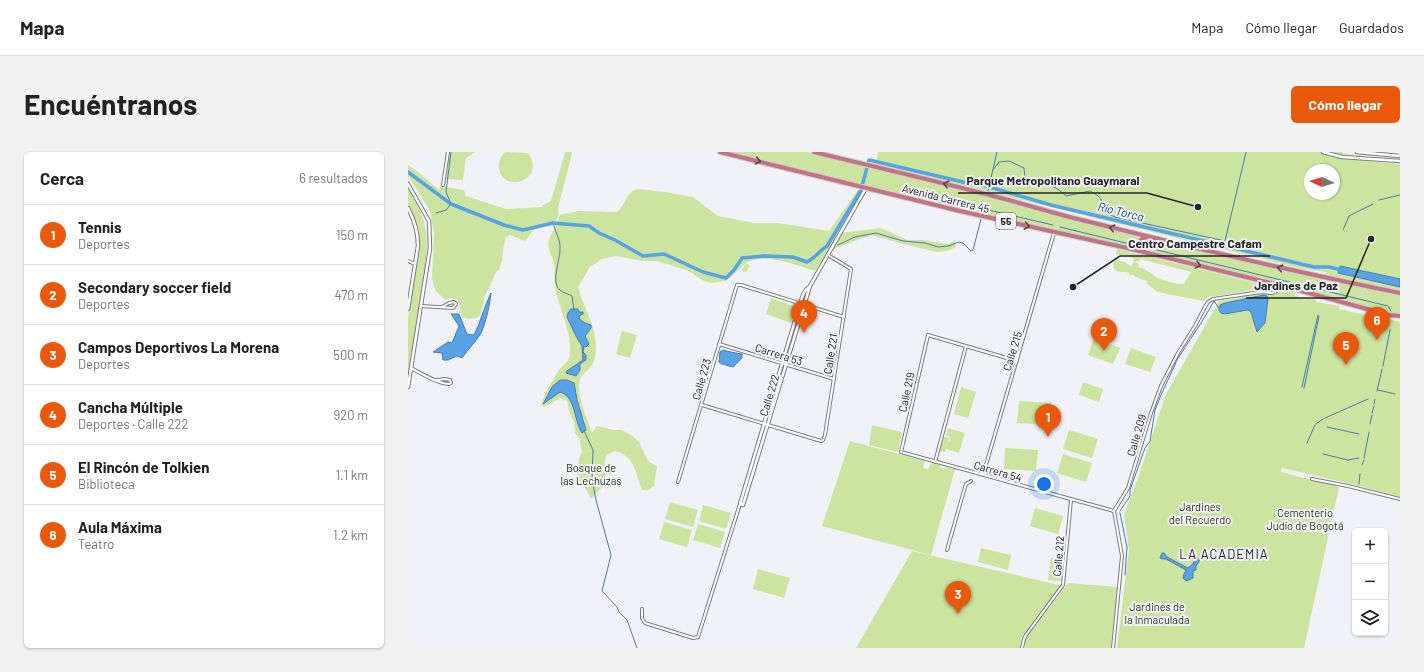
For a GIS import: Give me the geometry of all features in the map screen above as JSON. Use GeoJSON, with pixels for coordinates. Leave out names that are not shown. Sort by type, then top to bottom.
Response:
{"type":"FeatureCollection","features":[{"type":"Feature","properties":{"kind":"highway","name":"Avenida Carrera 45"},"geometry":{"type":"LineString","coordinates":[[720,152],[960,211],[1287,287],[1400,317]]}},
{"type":"Feature","properties":{"kind":"highway","name":"Avenida Carrera 45"},"geometry":{"type":"LineString","coordinates":[[814,152],[982,193],[1150,237],[1301,273],[1338,279],[1400,293]]}},
{"type":"Feature","properties":{"kind":"highway"},"geometry":{"type":"LineString","coordinates":[[1146,253],[1139,247],[1139,242],[1143,238],[1150,237]]}},
{"type":"Feature","properties":{"kind":"street"},"geometry":{"type":"LineString","coordinates":[[443,185],[448,152]]}},
{"type":"Feature","properties":{"kind":"street"},"geometry":{"type":"LineString","coordinates":[[1323,152],[1342,157],[1400,161]]}},
{"type":"Feature","properties":{"kind":"street"},"geometry":{"type":"LineString","coordinates":[[1357,152],[1400,156]]}},
{"type":"Feature","properties":{"kind":"street"},"geometry":{"type":"LineString","coordinates":[[408,184],[428,221],[430,235],[430,248],[408,387]]}},
{"type":"Feature","properties":{"kind":"street","name":"Calle 222"},"geometry":{"type":"LineString","coordinates":[[642,609],[642,618],[645,623],[693,638],[699,636],[768,425],[810,286],[866,188]]}},
{"type":"Feature","properties":{"kind":"street"},"geometry":{"type":"LineString","coordinates":[[408,208],[417,228],[418,246],[408,309]]}},
{"type":"Feature","properties":{"kind":"street","name":"Calle 215"},"geometry":{"type":"LineString","coordinates":[[983,475],[1055,232]]}},
{"type":"Feature","properties":{"kind":"street","name":"Calle 221"},"geometry":{"type":"LineString","coordinates":[[768,425],[820,441],[823,440],[826,435],[851,270],[828,255]]}},
{"type":"Feature","properties":{"kind":"street"},"geometry":{"type":"LineString","coordinates":[[408,261],[415,264]]}},
{"type":"Feature","properties":{"kind":"street"},"geometry":{"type":"LineString","coordinates":[[1273,284],[1275,289],[1274,292]]}},
{"type":"Feature","properties":{"kind":"street","name":"Calle 223"},"geometry":{"type":"LineString","coordinates":[[678,482],[737,285],[800,304]]}},
{"type":"Feature","properties":{"kind":"street","name":"Calle 222"},"geometry":{"type":"LineString","coordinates":[[742,505],[764,424],[800,304],[805,290],[810,286]]}},
{"type":"Feature","properties":{"kind":"street","name":"Calle 209"},"geometry":{"type":"LineString","coordinates":[[1114,511],[1128,488],[1151,413],[1161,386],[1178,353],[1208,302],[1213,299],[1274,292],[1287,287]]}},
{"type":"Feature","properties":{"kind":"street"},"geometry":{"type":"LineString","coordinates":[[421,306],[453,308],[456,304],[451,302],[442,307]]}},
{"type":"Feature","properties":{"kind":"street"},"geometry":{"type":"LineString","coordinates":[[800,304],[844,317]]}},
{"type":"Feature","properties":{"kind":"street","name":"Calle 219"},"geometry":{"type":"LineString","coordinates":[[902,453],[928,335],[966,346]]}},
{"type":"Feature","properties":{"kind":"street","name":"Carrera 53"},"geometry":{"type":"LineString","coordinates":[[719,344],[834,379]]}},
{"type":"Feature","properties":{"kind":"street"},"geometry":{"type":"LineString","coordinates":[[935,462],[966,346],[1017,361]]}},
{"type":"Feature","properties":{"kind":"street"},"geometry":{"type":"LineString","coordinates":[[411,368],[437,380],[447,384],[450,382],[450,380],[447,379],[437,380]]}},
{"type":"Feature","properties":{"kind":"street"},"geometry":{"type":"LineString","coordinates":[[702,405],[768,425]]}},
{"type":"Feature","properties":{"kind":"street","name":"Carrera 54"},"geometry":{"type":"LineString","coordinates":[[902,453],[1114,511]]}},
{"type":"Feature","properties":{"kind":"street"},"geometry":{"type":"LineString","coordinates":[[1312,479],[1400,499]]}},
{"type":"Feature","properties":{"kind":"street"},"geometry":{"type":"LineString","coordinates":[[947,550],[966,484],[971,481]]}},
{"type":"Feature","properties":{"kind":"street","name":"Calle 212"},"geometry":{"type":"LineString","coordinates":[[1022,648],[1024,638],[1063,585],[1071,500]]}},
{"type":"Feature","properties":{"kind":"street"},"geometry":{"type":"LineString","coordinates":[[1113,648],[1122,556],[1114,511]]}},
{"type":"Feature","properties":{"kind":"green space"},"geometry":{"type":"Polygon","coordinates":[[[449,152],[475,152],[466,158],[463,180],[445,179],[449,152]]]}},
{"type":"Feature","properties":{"kind":"green space"},"geometry":{"type":"Polygon","coordinates":[[[505,152],[528,153],[532,162],[532,170],[529,176],[516,182],[509,181],[503,177],[499,169],[499,162],[505,152]]]}},
{"type":"Feature","properties":{"kind":"green space"},"geometry":{"type":"Polygon","coordinates":[[[565,152],[572,152],[558,208],[557,219],[550,225],[535,230],[525,241],[510,235],[506,237],[499,270],[496,272],[484,297],[480,315],[476,318],[469,319],[462,317],[457,299],[450,298],[445,300],[435,290],[432,278],[434,233],[431,217],[429,209],[408,176],[408,165],[439,190],[440,186],[464,190],[466,196],[506,209],[542,207],[551,201],[565,152]]]}},
{"type":"Feature","properties":{"kind":"green space"},"geometry":{"type":"Polygon","coordinates":[[[728,152],[808,152],[1020,205],[1080,222],[1143,236],[1140,239],[1140,249],[899,194],[728,152]]]}},
{"type":"Feature","properties":{"kind":"green space"},"geometry":{"type":"Polygon","coordinates":[[[878,152],[1343,152],[1366,156],[1343,154],[1343,159],[1400,164],[1400,279],[1340,266],[1338,273],[1400,287],[1400,291],[1331,276],[1325,272],[1299,268],[876,164],[878,152]]]}},
{"type":"Feature","properties":{"kind":"green space"},"geometry":{"type":"Polygon","coordinates":[[[408,188],[422,215],[426,230],[427,248],[408,380],[408,319],[419,243],[418,227],[408,204],[408,188]]]}},
{"type":"Feature","properties":{"kind":"green space","name":"Bosque de las Lechuzas"},"geometry":{"type":"Polygon","coordinates":[[[638,189],[693,197],[718,216],[754,223],[778,223],[829,231],[858,190],[862,192],[839,233],[881,228],[907,240],[922,240],[949,244],[955,240],[956,247],[947,251],[937,252],[871,235],[828,251],[815,271],[790,263],[771,259],[762,259],[746,263],[726,281],[711,283],[702,280],[689,271],[657,261],[642,261],[616,256],[602,259],[590,267],[578,287],[592,324],[596,348],[593,363],[581,377],[579,383],[580,397],[584,413],[592,433],[597,426],[614,430],[622,430],[633,436],[639,442],[648,461],[657,466],[654,486],[649,490],[642,490],[634,466],[627,457],[615,451],[607,455],[604,463],[608,469],[604,478],[603,486],[591,499],[585,487],[577,480],[579,459],[582,452],[579,438],[575,433],[574,422],[569,411],[567,401],[561,398],[544,407],[541,405],[551,383],[567,361],[570,353],[569,338],[565,320],[555,288],[554,263],[549,251],[548,243],[560,215],[578,211],[617,212],[623,206],[630,193],[638,189]]]}},
{"type":"Feature","properties":{"kind":"green space"},"geometry":{"type":"Polygon","coordinates":[[[1146,239],[1176,244],[1282,270],[1400,295],[1400,315],[1147,251],[1142,249],[1140,246],[1141,241],[1146,239]]]}},
{"type":"Feature","properties":{"kind":"green space"},"geometry":{"type":"Polygon","coordinates":[[[1117,249],[1268,286],[1268,288],[1208,297],[1204,301],[1167,294],[1156,291],[1147,284],[1147,281],[1130,275],[1127,272],[1116,271],[1113,265],[1114,261],[1124,262],[1132,267],[1134,259],[1125,255],[1117,255],[1117,249]],[[1140,259],[1139,261],[1136,261],[1139,264],[1138,267],[1168,282],[1184,284],[1191,272],[1140,259]]]}},
{"type":"Feature","properties":{"kind":"green space"},"geometry":{"type":"Polygon","coordinates":[[[746,263],[750,266],[746,272],[742,270],[746,263]]]}},
{"type":"Feature","properties":{"kind":"green space"},"geometry":{"type":"Polygon","coordinates":[[[1280,291],[1295,291],[1295,296],[1306,300],[1307,297],[1316,300],[1317,302],[1339,306],[1339,309],[1383,319],[1384,322],[1387,317],[1386,322],[1388,323],[1389,319],[1400,322],[1400,497],[1282,468],[1281,472],[1339,487],[1304,648],[1117,648],[1129,549],[1124,514],[1138,478],[1165,396],[1219,301],[1260,294],[1274,294],[1280,291]]]}},
{"type":"Feature","properties":{"kind":"green space"},"geometry":{"type":"Polygon","coordinates":[[[771,298],[796,307],[791,323],[766,314],[771,298]]]}},
{"type":"Feature","properties":{"kind":"green space"},"geometry":{"type":"Polygon","coordinates":[[[622,331],[637,335],[630,358],[616,354],[622,331]]]}},
{"type":"Feature","properties":{"kind":"green space"},"geometry":{"type":"Polygon","coordinates":[[[1094,338],[1120,348],[1113,364],[1088,355],[1094,338]]]}},
{"type":"Feature","properties":{"kind":"green space"},"geometry":{"type":"Polygon","coordinates":[[[1131,348],[1156,357],[1150,372],[1125,364],[1131,348]]]}},
{"type":"Feature","properties":{"kind":"green space"},"geometry":{"type":"Polygon","coordinates":[[[1083,382],[1103,389],[1099,402],[1079,395],[1083,382]]]}},
{"type":"Feature","properties":{"kind":"green space"},"geometry":{"type":"Polygon","coordinates":[[[961,387],[976,392],[968,418],[954,414],[961,387]]]}},
{"type":"Feature","properties":{"kind":"green space"},"geometry":{"type":"Polygon","coordinates":[[[1019,401],[1051,403],[1050,425],[1017,423],[1019,401]]]}},
{"type":"Feature","properties":{"kind":"green space"},"geometry":{"type":"Polygon","coordinates":[[[872,425],[902,432],[898,452],[869,445],[872,425]]]}},
{"type":"Feature","properties":{"kind":"green space"},"geometry":{"type":"Polygon","coordinates":[[[948,428],[965,433],[959,453],[946,449],[945,452],[939,451],[943,436],[949,438],[949,442],[950,437],[946,435],[948,428]]]}},
{"type":"Feature","properties":{"kind":"green space"},"geometry":{"type":"Polygon","coordinates":[[[1069,430],[1098,439],[1092,458],[1063,449],[1069,430]]]}},
{"type":"Feature","properties":{"kind":"green space"},"geometry":{"type":"Polygon","coordinates":[[[850,441],[925,461],[923,468],[928,469],[931,463],[940,465],[940,467],[944,469],[945,467],[955,469],[931,555],[822,526],[850,441]]]}},
{"type":"Feature","properties":{"kind":"green space"},"geometry":{"type":"Polygon","coordinates":[[[1005,448],[1038,450],[1036,471],[1004,469],[1005,448]]]}},
{"type":"Feature","properties":{"kind":"green space"},"geometry":{"type":"Polygon","coordinates":[[[1063,454],[1092,463],[1086,482],[1057,473],[1063,454]]]}},
{"type":"Feature","properties":{"kind":"green space"},"geometry":{"type":"Polygon","coordinates":[[[670,502],[698,510],[693,527],[665,519],[670,502]]]}},
{"type":"Feature","properties":{"kind":"green space"},"geometry":{"type":"Polygon","coordinates":[[[703,505],[731,513],[726,529],[699,521],[703,505]]]}},
{"type":"Feature","properties":{"kind":"green space"},"geometry":{"type":"Polygon","coordinates":[[[1035,508],[1063,516],[1058,534],[1030,526],[1035,508]]]}},
{"type":"Feature","properties":{"kind":"green space"},"geometry":{"type":"Polygon","coordinates":[[[664,522],[692,530],[687,547],[659,539],[664,522]]]}},
{"type":"Feature","properties":{"kind":"green space"},"geometry":{"type":"Polygon","coordinates":[[[698,524],[725,532],[720,548],[693,540],[698,524]]]}},
{"type":"Feature","properties":{"kind":"green space"},"geometry":{"type":"Polygon","coordinates":[[[981,548],[1011,555],[1008,570],[978,562],[981,548]]]}},
{"type":"Feature","properties":{"kind":"green space"},"geometry":{"type":"Polygon","coordinates":[[[912,551],[1059,585],[1059,590],[1021,638],[1020,648],[856,648],[912,551]]]}},
{"type":"Feature","properties":{"kind":"green space"},"geometry":{"type":"Polygon","coordinates":[[[1051,558],[1063,560],[1061,581],[1048,580],[1051,558]]]}},
{"type":"Feature","properties":{"kind":"green space"},"geometry":{"type":"Polygon","coordinates":[[[758,569],[790,578],[784,598],[753,589],[758,569]]]}},
{"type":"Feature","properties":{"kind":"green space"},"geometry":{"type":"Polygon","coordinates":[[[1068,583],[1117,587],[1111,648],[1025,648],[1025,640],[1068,583]]]}},
{"type":"Feature","properties":{"kind":"water"},"geometry":{"type":"Polygon","coordinates":[[[1340,266],[1400,279],[1400,287],[1338,273],[1340,266]]]}},
{"type":"Feature","properties":{"kind":"water"},"geometry":{"type":"Polygon","coordinates":[[[491,293],[488,313],[481,333],[462,358],[457,356],[448,360],[443,360],[442,353],[433,352],[448,342],[452,343],[459,326],[451,314],[459,314],[467,334],[474,335],[491,293]]]}},
{"type":"Feature","properties":{"kind":"water"},"geometry":{"type":"Polygon","coordinates":[[[1264,295],[1267,296],[1268,299],[1265,323],[1257,332],[1251,312],[1248,310],[1224,314],[1219,310],[1220,305],[1225,303],[1264,295]]]}},
{"type":"Feature","properties":{"kind":"water"},"geometry":{"type":"Polygon","coordinates":[[[571,309],[578,309],[579,312],[583,312],[583,314],[579,316],[580,320],[591,325],[591,328],[585,336],[589,344],[586,347],[584,346],[583,352],[586,355],[586,360],[580,364],[580,370],[576,376],[566,373],[583,360],[582,346],[567,317],[571,309]]]}},
{"type":"Feature","properties":{"kind":"water"},"geometry":{"type":"Polygon","coordinates":[[[723,350],[742,354],[742,358],[733,367],[722,364],[719,362],[720,352],[723,350]]]}},
{"type":"Feature","properties":{"kind":"water"},"geometry":{"type":"Polygon","coordinates":[[[560,380],[567,380],[574,383],[577,400],[586,430],[582,433],[579,428],[572,404],[565,395],[560,392],[543,404],[552,387],[560,380]]]}},
{"type":"Feature","properties":{"kind":"water"},"geometry":{"type":"Polygon","coordinates":[[[1162,553],[1188,568],[1193,564],[1196,557],[1200,560],[1196,566],[1196,570],[1193,571],[1193,578],[1187,581],[1183,578],[1186,570],[1166,559],[1160,558],[1162,553]]]}},
{"type":"Feature","properties":{"kind":"waterway"},"geometry":{"type":"LineString","coordinates":[[436,213],[446,210],[451,204],[446,192],[451,152]]}},
{"type":"Feature","properties":{"kind":"waterway"},"geometry":{"type":"LineString","coordinates":[[988,191],[997,152]]}},
{"type":"Feature","properties":{"kind":"waterway","name":"Río Torca"},"geometry":{"type":"LineString","coordinates":[[993,170],[999,162],[1009,161],[1024,168],[1027,184],[1039,183],[1053,186],[1066,196],[1090,191],[1101,199],[1104,212],[1115,217],[1225,241],[1246,152]]}},
{"type":"Feature","properties":{"kind":"waterway"},"geometry":{"type":"LineString","coordinates":[[408,172],[451,204],[504,225],[523,230],[553,223],[589,226],[599,233],[615,240],[643,256],[664,254],[703,272],[726,278],[734,270],[742,258],[765,256],[793,257],[807,262],[812,259],[827,246],[861,190],[869,160],[986,186],[1051,205],[1314,267],[1329,267],[1342,270]]}},
{"type":"Feature","properties":{"kind":"waterway"},"geometry":{"type":"LineString","coordinates":[[1379,200],[1400,195]]}},
{"type":"Feature","properties":{"kind":"waterway"},"geometry":{"type":"LineString","coordinates":[[1343,230],[1349,216],[1373,204]]}},
{"type":"Feature","properties":{"kind":"waterway"},"geometry":{"type":"LineString","coordinates":[[984,209],[1053,225]]}},
{"type":"Feature","properties":{"kind":"waterway"},"geometry":{"type":"LineString","coordinates":[[838,245],[855,237],[876,233],[903,241],[925,243],[938,247],[948,246],[959,242],[963,243],[971,251],[973,250],[981,219]]}},
{"type":"Feature","properties":{"kind":"waterway"},"geometry":{"type":"LineString","coordinates":[[553,223],[560,244],[556,282],[560,290],[572,296],[574,310]]}},
{"type":"Feature","properties":{"kind":"waterway"},"geometry":{"type":"LineString","coordinates":[[1060,227],[1134,245]]}},
{"type":"Feature","properties":{"kind":"waterway"},"geometry":{"type":"LineString","coordinates":[[1145,247],[1388,306],[1391,311]]}},
{"type":"Feature","properties":{"kind":"waterway"},"geometry":{"type":"LineString","coordinates":[[1120,511],[1130,496],[1130,490],[1145,448],[1150,441],[1155,410],[1178,358],[1214,301],[1219,308]]}},
{"type":"Feature","properties":{"kind":"waterway"},"geometry":{"type":"LineString","coordinates":[[1302,387],[1318,315]]}},
{"type":"Feature","properties":{"kind":"waterway"},"geometry":{"type":"LineString","coordinates":[[1304,388],[1319,316]]}},
{"type":"Feature","properties":{"kind":"waterway"},"geometry":{"type":"LineString","coordinates":[[1383,366],[1390,330]]}},
{"type":"Feature","properties":{"kind":"waterway"},"geometry":{"type":"LineString","coordinates":[[1377,391],[1382,369]]}},
{"type":"Feature","properties":{"kind":"waterway"},"geometry":{"type":"LineString","coordinates":[[1378,390],[1395,394]]}},
{"type":"Feature","properties":{"kind":"waterway"},"geometry":{"type":"LineString","coordinates":[[1325,418],[1368,399]]}},
{"type":"Feature","properties":{"kind":"waterway"},"geometry":{"type":"LineString","coordinates":[[1374,404],[1375,399]]}},
{"type":"Feature","properties":{"kind":"waterway"},"geometry":{"type":"LineString","coordinates":[[1372,413],[1374,406]]}},
{"type":"Feature","properties":{"kind":"waterway"},"geometry":{"type":"LineString","coordinates":[[1370,424],[1372,415]]}},
{"type":"Feature","properties":{"kind":"waterway"},"geometry":{"type":"LineString","coordinates":[[1316,424],[1323,419]]}},
{"type":"Feature","properties":{"kind":"waterway"},"geometry":{"type":"LineString","coordinates":[[1307,443],[1315,425]]}},
{"type":"Feature","properties":{"kind":"waterway"},"geometry":{"type":"LineString","coordinates":[[1327,427],[1359,434]]}},
{"type":"Feature","properties":{"kind":"waterway"},"geometry":{"type":"LineString","coordinates":[[584,431],[593,450],[592,479],[596,500],[611,555],[602,591],[627,620],[637,648]]}},
{"type":"Feature","properties":{"kind":"waterway"},"geometry":{"type":"LineString","coordinates":[[1364,458],[1369,432]]}},
{"type":"Feature","properties":{"kind":"waterway"},"geometry":{"type":"LineString","coordinates":[[1323,454],[1348,460],[1359,458]]}},
{"type":"Feature","properties":{"kind":"waterway"},"geometry":{"type":"LineString","coordinates":[[1362,465],[1364,460]]}},
{"type":"Feature","properties":{"kind":"waterway"},"geometry":{"type":"LineString","coordinates":[[1359,484],[1360,474]]}},
{"type":"Feature","properties":{"kind":"waterway"},"geometry":{"type":"LineString","coordinates":[[1120,513],[1127,547],[1125,575]]}},
{"type":"Feature","properties":{"kind":"place","name":"Parque Metropolitano Guaymaral"},"geometry":{"type":"Point","coordinates":[1198,207]}},
{"type":"Feature","properties":{"kind":"place","name":"Jardines de Paz"},"geometry":{"type":"Point","coordinates":[1371,239]}},
{"type":"Feature","properties":{"kind":"place","name":"Centro Campestre Cafam"},"geometry":{"type":"Point","coordinates":[1073,287]}},
{"type":"Feature","properties":{"kind":"place","name":"Cancha Múltiple"},"geometry":{"type":"Point","coordinates":[804,333]}},
{"type":"Feature","properties":{"kind":"place","name":"Aula Máxima"},"geometry":{"type":"Point","coordinates":[1377,340]}},
{"type":"Feature","properties":{"kind":"place","name":"Secondary soccer field"},"geometry":{"type":"Point","coordinates":[1104,351]}},
{"type":"Feature","properties":{"kind":"place","name":"El Rincón de Tolkien"},"geometry":{"type":"Point","coordinates":[1346,365]}},
{"type":"Feature","properties":{"kind":"place","name":"Tennis"},"geometry":{"type":"Point","coordinates":[1048,437]}},
{"type":"Feature","properties":{"kind":"place","name":"Campos Deportivos La Morena"},"geometry":{"type":"Point","coordinates":[958,614]}},
{"type":"Feature","properties":{"kind":"district","name":"LA ACADEMIA"},"geometry":{"type":"Point","coordinates":[1224,554]}},
{"type":"Feature","properties":{"kind":"park label","name":"Jardines del Recuerdo"},"geometry":{"type":"Point","coordinates":[1200,512]}},
{"type":"Feature","properties":{"kind":"park label","name":"Cementerio Judío de Bogotá"},"geometry":{"type":"Point","coordinates":[1305,518]}},
{"type":"Feature","properties":{"kind":"park label","name":"Jardines de la Inmaculada"},"geometry":{"type":"Point","coordinates":[1157,612]}}]}
